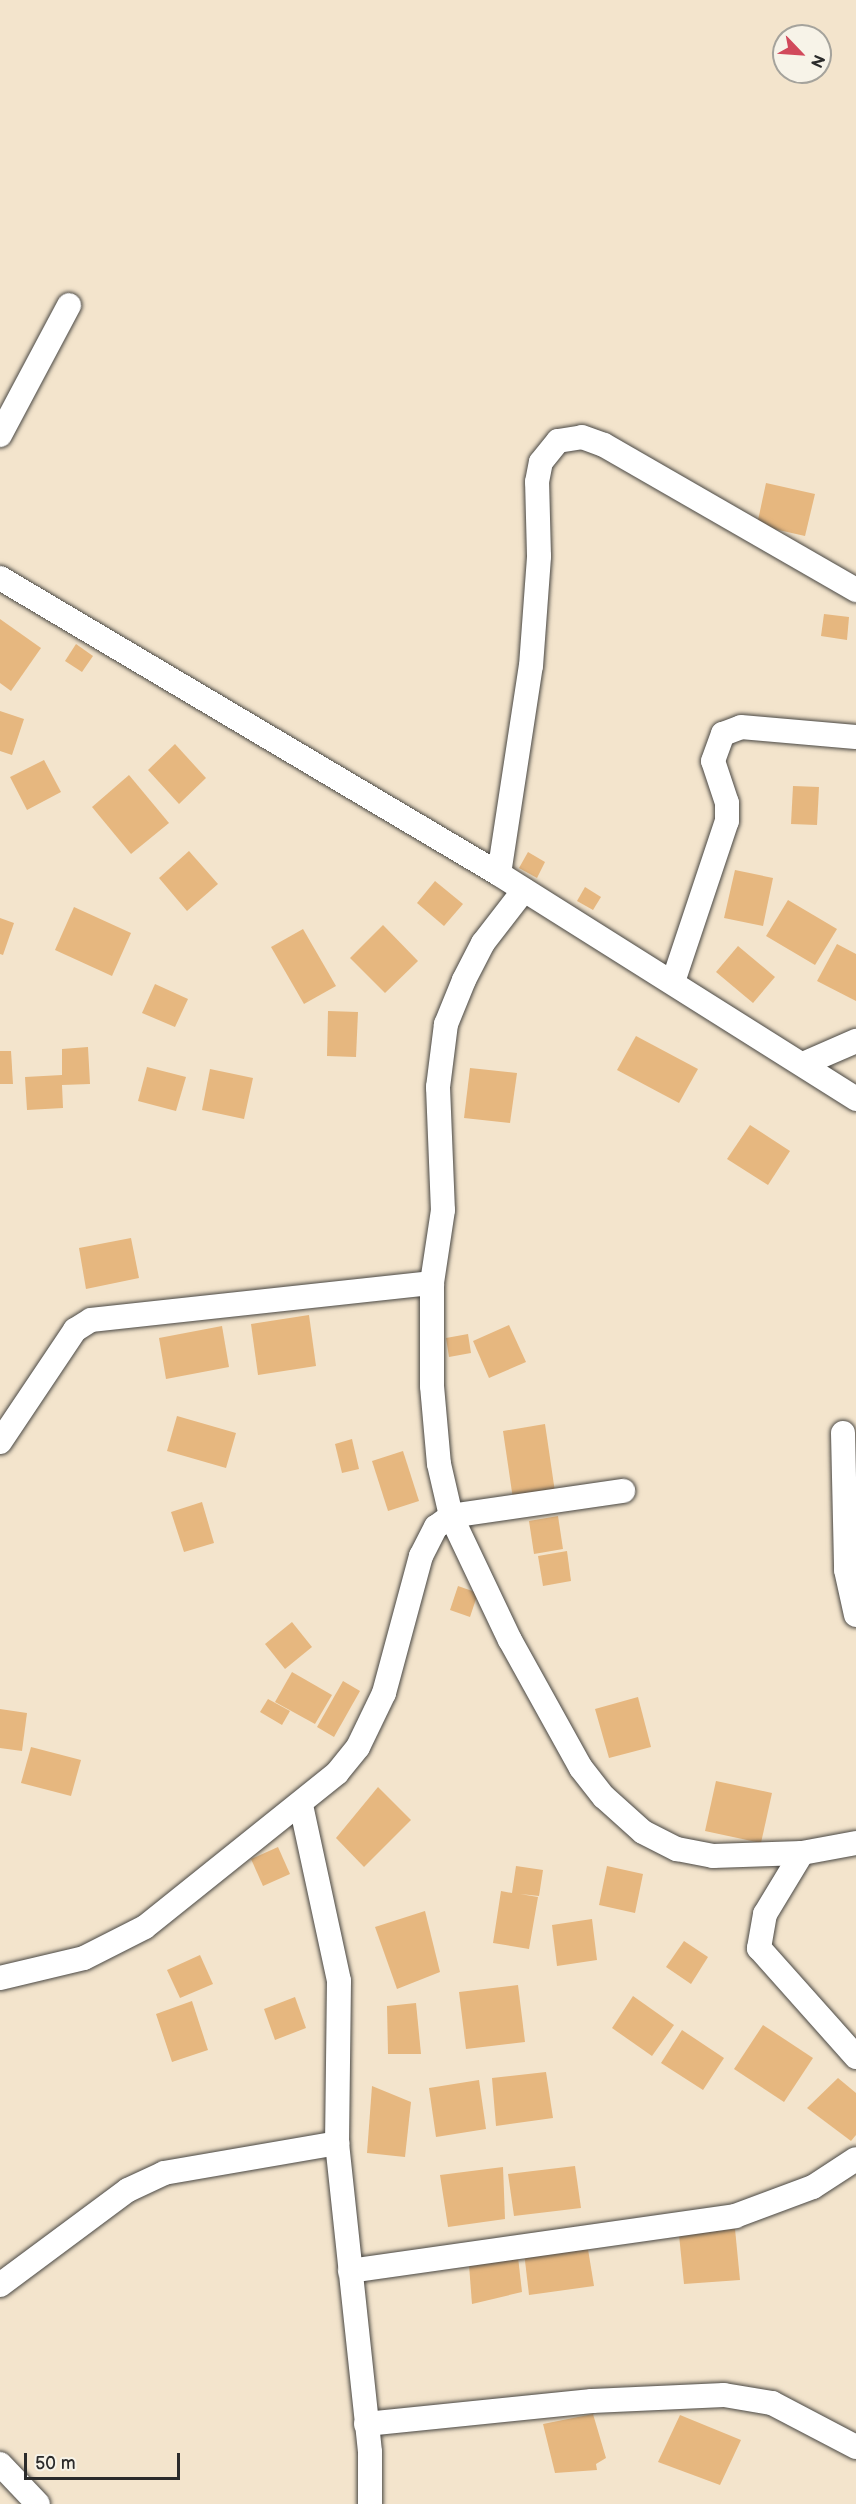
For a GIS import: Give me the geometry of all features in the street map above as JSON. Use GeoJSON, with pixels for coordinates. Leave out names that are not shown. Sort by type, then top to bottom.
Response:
{"type":"FeatureCollection","features":[{"type":"Feature","properties":{"kind":"street"},"geometry":{"type":"LineString","coordinates":[[0,435],[69,305]]}},
{"type":"Feature","properties":{"kind":"street"},"geometry":{"type":"LineString","coordinates":[[499,874],[531,666],[539,556],[537,482],[541,462],[558,441],[582,437],[604,445],[856,590]]}},
{"type":"Feature","properties":{"kind":"street"},"geometry":{"type":"LineString","coordinates":[[0,578],[499,874],[856,1099]]}},
{"type":"Feature","properties":{"kind":"street"},"geometry":{"type":"LineString","coordinates":[[673,982],[727,821],[727,803],[713,761],[723,735],[741,727],[856,738]]}},
{"type":"Feature","properties":{"kind":"street"},"geometry":{"type":"LineString","coordinates":[[524,890],[483,943],[446,1024],[436,1128],[443,1210],[432,1283],[434,1425],[451,1516],[510,1640],[604,1797],[643,1832],[676,1849],[713,1856],[802,1853],[856,1843]]}},
{"type":"Feature","properties":{"kind":"street"},"geometry":{"type":"LineString","coordinates":[[802,1064],[856,1041]]}},
{"type":"Feature","properties":{"kind":"street"},"geometry":{"type":"LineString","coordinates":[[0,1442],[75,1330],[91,1320],[432,1283]]}},
{"type":"Feature","properties":{"kind":"street"},"geometry":{"type":"LineString","coordinates":[[843,1432],[846,1570],[856,1615]]}},
{"type":"Feature","properties":{"kind":"street"},"geometry":{"type":"LineString","coordinates":[[0,1978],[84,1958],[116,1944],[193,1892],[337,1773],[374,1718],[427,1539],[451,1516],[623,1491]]}},
{"type":"Feature","properties":{"kind":"street"},"geometry":{"type":"LineString","coordinates":[[301,1805],[339,1981],[337,2143],[366,2424],[370,2504]]}},
{"type":"Feature","properties":{"kind":"street"},"geometry":{"type":"LineString","coordinates":[[802,1853],[765,1914],[759,1948],[856,2057]]}},
{"type":"Feature","properties":{"kind":"street"},"geometry":{"type":"LineString","coordinates":[[0,2285],[128,2190],[164,2173],[337,2143]]}},
{"type":"Feature","properties":{"kind":"street"},"geometry":{"type":"LineString","coordinates":[[350,2271],[735,2216],[813,2187],[856,2159]]}},
{"type":"Feature","properties":{"kind":"street"},"geometry":{"type":"LineString","coordinates":[[366,2424],[592,2401],[724,2395],[772,2403],[856,2447]]}},
{"type":"Feature","properties":{"kind":"street"},"geometry":{"type":"LineString","coordinates":[[0,2464],[38,2504]]}},
{"type":"Feature","properties":{"kind":"building"},"geometry":{"type":"Polygon","coordinates":[[[766,483],[815,494],[805,536],[757,525],[766,483]]]}},
{"type":"Feature","properties":{"kind":"building"},"geometry":{"type":"Polygon","coordinates":[[[824,614],[849,617],[847,640],[821,636],[824,614]]]}},
{"type":"Feature","properties":{"kind":"building"},"geometry":{"type":"Polygon","coordinates":[[[0,619],[41,648],[11,691],[0,683],[0,619]]]}},
{"type":"Feature","properties":{"kind":"building"},"geometry":{"type":"Polygon","coordinates":[[[76,644],[93,656],[82,672],[65,661],[76,644]]]}},
{"type":"Feature","properties":{"kind":"building"},"geometry":{"type":"Polygon","coordinates":[[[0,711],[24,719],[12,755],[0,751],[0,711]]]}},
{"type":"Feature","properties":{"kind":"building"},"geometry":{"type":"Polygon","coordinates":[[[175,744],[206,778],[179,804],[148,770],[175,744]]]}},
{"type":"Feature","properties":{"kind":"building"},"geometry":{"type":"Polygon","coordinates":[[[44,760],[61,792],[27,810],[10,777],[44,760]]]}},
{"type":"Feature","properties":{"kind":"building"},"geometry":{"type":"Polygon","coordinates":[[[129,775],[169,823],[131,854],[92,807],[129,775]]]}},
{"type":"Feature","properties":{"kind":"building"},"geometry":{"type":"Polygon","coordinates":[[[793,786],[819,787],[817,825],[791,824],[793,786]]]}},
{"type":"Feature","properties":{"kind":"building"},"geometry":{"type":"Polygon","coordinates":[[[189,851],[218,884],[187,911],[159,878],[189,851]]]}},
{"type":"Feature","properties":{"kind":"building"},"geometry":{"type":"Polygon","coordinates":[[[528,852],[545,862],[537,878],[519,868],[528,852]]]}},
{"type":"Feature","properties":{"kind":"building"},"geometry":{"type":"Polygon","coordinates":[[[735,870],[773,878],[763,926],[724,918],[735,870]]]}},
{"type":"Feature","properties":{"kind":"building"},"geometry":{"type":"Polygon","coordinates":[[[435,881],[463,904],[444,926],[417,903],[435,881]]]}},
{"type":"Feature","properties":{"kind":"building"},"geometry":{"type":"Polygon","coordinates":[[[585,887],[601,897],[593,910],[577,901],[585,887]]]}},
{"type":"Feature","properties":{"kind":"building"},"geometry":{"type":"Polygon","coordinates":[[[788,900],[837,929],[815,965],[766,936],[788,900]]]}},
{"type":"Feature","properties":{"kind":"building"},"geometry":{"type":"Polygon","coordinates":[[[74,907],[131,933],[112,976],[55,950],[74,907]]]}},
{"type":"Feature","properties":{"kind":"building"},"geometry":{"type":"Polygon","coordinates":[[[0,918],[14,923],[3,955],[0,954],[0,918]]]}},
{"type":"Feature","properties":{"kind":"building"},"geometry":{"type":"Polygon","coordinates":[[[383,925],[418,961],[385,993],[350,958],[383,925]]]}},
{"type":"Feature","properties":{"kind":"building"},"geometry":{"type":"Polygon","coordinates":[[[303,929],[336,986],[304,1004],[271,947],[303,929]]]}},
{"type":"Feature","properties":{"kind":"building"},"geometry":{"type":"Polygon","coordinates":[[[837,944],[856,954],[856,1001],[817,981],[837,944]]]}},
{"type":"Feature","properties":{"kind":"building"},"geometry":{"type":"Polygon","coordinates":[[[738,946],[775,977],[753,1003],[716,972],[738,946]]]}},
{"type":"Feature","properties":{"kind":"building"},"geometry":{"type":"Polygon","coordinates":[[[155,984],[188,999],[175,1027],[142,1013],[155,984]]]}},
{"type":"Feature","properties":{"kind":"building"},"geometry":{"type":"Polygon","coordinates":[[[328,1011],[358,1012],[356,1057],[327,1056],[328,1011]]]}},
{"type":"Feature","properties":{"kind":"building"},"geometry":{"type":"Polygon","coordinates":[[[636,1036],[698,1069],[679,1103],[617,1070],[636,1036]]]}},
{"type":"Feature","properties":{"kind":"building"},"geometry":{"type":"Polygon","coordinates":[[[88,1047],[90,1084],[62,1085],[63,1108],[27,1110],[25,1077],[62,1075],[62,1049],[88,1047]]]}},
{"type":"Feature","properties":{"kind":"building"},"geometry":{"type":"Polygon","coordinates":[[[0,1051],[11,1051],[13,1084],[0,1084],[0,1051]]]}},
{"type":"Feature","properties":{"kind":"building"},"geometry":{"type":"Polygon","coordinates":[[[147,1067],[186,1077],[176,1111],[138,1101],[147,1067]]]}},
{"type":"Feature","properties":{"kind":"building"},"geometry":{"type":"Polygon","coordinates":[[[470,1068],[517,1073],[510,1123],[464,1118],[470,1068]]]}},
{"type":"Feature","properties":{"kind":"building"},"geometry":{"type":"Polygon","coordinates":[[[210,1069],[253,1078],[244,1119],[202,1110],[210,1069]]]}},
{"type":"Feature","properties":{"kind":"building"},"geometry":{"type":"Polygon","coordinates":[[[750,1125],[790,1151],[768,1185],[727,1159],[750,1125]]]}},
{"type":"Feature","properties":{"kind":"building"},"geometry":{"type":"Polygon","coordinates":[[[131,1238],[139,1278],[86,1289],[79,1248],[131,1238]]]}},
{"type":"Feature","properties":{"kind":"building"},"geometry":{"type":"Polygon","coordinates":[[[309,1315],[316,1366],[258,1375],[251,1324],[309,1315]]]}},
{"type":"Feature","properties":{"kind":"building"},"geometry":{"type":"Polygon","coordinates":[[[509,1325],[526,1362],[489,1378],[473,1341],[509,1325]]]}},
{"type":"Feature","properties":{"kind":"building"},"geometry":{"type":"Polygon","coordinates":[[[222,1326],[229,1367],[166,1379],[159,1338],[222,1326]]]}},
{"type":"Feature","properties":{"kind":"building"},"geometry":{"type":"Polygon","coordinates":[[[468,1334],[471,1353],[449,1357],[446,1338],[468,1334]]]}},
{"type":"Feature","properties":{"kind":"building"},"geometry":{"type":"Polygon","coordinates":[[[177,1416],[236,1433],[226,1468],[167,1451],[177,1416]]]}},
{"type":"Feature","properties":{"kind":"building"},"geometry":{"type":"Polygon","coordinates":[[[545,1424],[555,1492],[513,1499],[503,1431],[545,1424]]]}},
{"type":"Feature","properties":{"kind":"building"},"geometry":{"type":"Polygon","coordinates":[[[352,1439],[359,1469],[342,1473],[335,1444],[352,1439]]]}},
{"type":"Feature","properties":{"kind":"building"},"geometry":{"type":"Polygon","coordinates":[[[403,1451],[419,1501],[388,1511],[372,1461],[403,1451]]]}},
{"type":"Feature","properties":{"kind":"building"},"geometry":{"type":"Polygon","coordinates":[[[202,1502],[214,1543],[184,1552],[171,1512],[202,1502]]]}},
{"type":"Feature","properties":{"kind":"building"},"geometry":{"type":"Polygon","coordinates":[[[558,1516],[563,1549],[534,1554],[529,1521],[558,1516]]]}},
{"type":"Feature","properties":{"kind":"building"},"geometry":{"type":"Polygon","coordinates":[[[567,1551],[571,1581],[543,1586],[538,1556],[567,1551]]]}},
{"type":"Feature","properties":{"kind":"building"},"geometry":{"type":"Polygon","coordinates":[[[458,1586],[478,1593],[470,1617],[450,1610],[458,1586]]]}},
{"type":"Feature","properties":{"kind":"building"},"geometry":{"type":"Polygon","coordinates":[[[292,1622],[312,1647],[285,1669],[265,1644],[292,1622]]]}},
{"type":"Feature","properties":{"kind":"building"},"geometry":{"type":"Polygon","coordinates":[[[292,1672],[332,1695],[315,1724],[275,1702],[292,1672]]]}},
{"type":"Feature","properties":{"kind":"building"},"geometry":{"type":"Polygon","coordinates":[[[343,1681],[360,1691],[334,1737],[317,1727],[343,1681]]]}},
{"type":"Feature","properties":{"kind":"building"},"geometry":{"type":"Polygon","coordinates":[[[638,1697],[651,1747],[609,1758],[595,1709],[638,1697]]]}},
{"type":"Feature","properties":{"kind":"building"},"geometry":{"type":"Polygon","coordinates":[[[268,1699],[290,1711],[282,1725],[260,1712],[268,1699]]]}},
{"type":"Feature","properties":{"kind":"building"},"geometry":{"type":"Polygon","coordinates":[[[0,1709],[27,1713],[22,1751],[0,1748],[0,1709]]]}},
{"type":"Feature","properties":{"kind":"building"},"geometry":{"type":"Polygon","coordinates":[[[31,1747],[81,1760],[71,1796],[21,1783],[31,1747]]]}},
{"type":"Feature","properties":{"kind":"building"},"geometry":{"type":"Polygon","coordinates":[[[716,1781],[772,1793],[761,1843],[705,1831],[716,1781]]]}},
{"type":"Feature","properties":{"kind":"building"},"geometry":{"type":"Polygon","coordinates":[[[378,1787],[411,1820],[364,1867],[336,1838],[378,1787]]]}},
{"type":"Feature","properties":{"kind":"building"},"geometry":{"type":"Polygon","coordinates":[[[278,1847],[290,1874],[263,1886],[251,1859],[278,1847]]]}},
{"type":"Feature","properties":{"kind":"building"},"geometry":{"type":"Polygon","coordinates":[[[516,1866],[543,1870],[539,1896],[520,1894],[538,1897],[529,1949],[493,1943],[501,1891],[512,1893],[516,1866]]]}},
{"type":"Feature","properties":{"kind":"building"},"geometry":{"type":"Polygon","coordinates":[[[607,1866],[643,1874],[635,1913],[599,1905],[607,1866]]]}},
{"type":"Feature","properties":{"kind":"building"},"geometry":{"type":"Polygon","coordinates":[[[425,1911],[440,1972],[397,1989],[375,1927],[425,1911]]]}},
{"type":"Feature","properties":{"kind":"building"},"geometry":{"type":"Polygon","coordinates":[[[592,1919],[597,1960],[557,1966],[552,1925],[592,1919]]]}},
{"type":"Feature","properties":{"kind":"building"},"geometry":{"type":"Polygon","coordinates":[[[684,1941],[708,1957],[691,1984],[666,1967],[684,1941]]]}},
{"type":"Feature","properties":{"kind":"building"},"geometry":{"type":"Polygon","coordinates":[[[200,1955],[213,1984],[180,1998],[167,1970],[200,1955]]]}},
{"type":"Feature","properties":{"kind":"building"},"geometry":{"type":"Polygon","coordinates":[[[518,1985],[525,2042],[466,2049],[459,1992],[518,1985]]]}},
{"type":"Feature","properties":{"kind":"building"},"geometry":{"type":"Polygon","coordinates":[[[633,1996],[674,2025],[652,2056],[612,2028],[633,1996]]]}},
{"type":"Feature","properties":{"kind":"building"},"geometry":{"type":"Polygon","coordinates":[[[295,1997],[306,2028],[275,2040],[264,2009],[295,1997]]]}},
{"type":"Feature","properties":{"kind":"building"},"geometry":{"type":"Polygon","coordinates":[[[192,2001],[208,2050],[172,2062],[156,2014],[192,2001]]]}},
{"type":"Feature","properties":{"kind":"building"},"geometry":{"type":"Polygon","coordinates":[[[416,2003],[421,2054],[388,2054],[387,2006],[416,2003]]]}},
{"type":"Feature","properties":{"kind":"building"},"geometry":{"type":"Polygon","coordinates":[[[763,2025],[813,2058],[784,2102],[734,2069],[763,2025]]]}},
{"type":"Feature","properties":{"kind":"building"},"geometry":{"type":"Polygon","coordinates":[[[682,2030],[724,2058],[703,2090],[661,2063],[682,2030]]]}},
{"type":"Feature","properties":{"kind":"building"},"geometry":{"type":"Polygon","coordinates":[[[546,2072],[553,2118],[496,2126],[492,2078],[546,2072]]]}},
{"type":"Feature","properties":{"kind":"building"},"geometry":{"type":"Polygon","coordinates":[[[838,2078],[856,2093],[856,2135],[851,2141],[807,2108],[838,2078]]]}},
{"type":"Feature","properties":{"kind":"building"},"geometry":{"type":"Polygon","coordinates":[[[479,2080],[486,2129],[436,2137],[429,2088],[479,2080]]]}},
{"type":"Feature","properties":{"kind":"building"},"geometry":{"type":"Polygon","coordinates":[[[372,2086],[411,2102],[405,2157],[367,2153],[372,2086]]]}},
{"type":"Feature","properties":{"kind":"building"},"geometry":{"type":"Polygon","coordinates":[[[575,2166],[581,2208],[514,2216],[508,2174],[575,2166]]]}},
{"type":"Feature","properties":{"kind":"building"},"geometry":{"type":"Polygon","coordinates":[[[503,2167],[505,2219],[448,2227],[440,2175],[503,2167]]]}},
{"type":"Feature","properties":{"kind":"building"},"geometry":{"type":"Polygon","coordinates":[[[735,2229],[740,2280],[684,2284],[679,2235],[735,2229]]]}},
{"type":"Feature","properties":{"kind":"building"},"geometry":{"type":"Polygon","coordinates":[[[587,2243],[594,2286],[529,2295],[524,2252],[587,2243]]]}},
{"type":"Feature","properties":{"kind":"building"},"geometry":{"type":"Polygon","coordinates":[[[518,2257],[522,2292],[472,2304],[469,2265],[518,2257]]]}},
{"type":"Feature","properties":{"kind":"building"},"geometry":{"type":"Polygon","coordinates":[[[593,2414],[606,2458],[596,2464],[597,2470],[555,2473],[543,2424],[593,2414]]]}},
{"type":"Feature","properties":{"kind":"building"},"geometry":{"type":"Polygon","coordinates":[[[680,2415],[741,2440],[720,2485],[658,2462],[680,2415]]]}}]}
